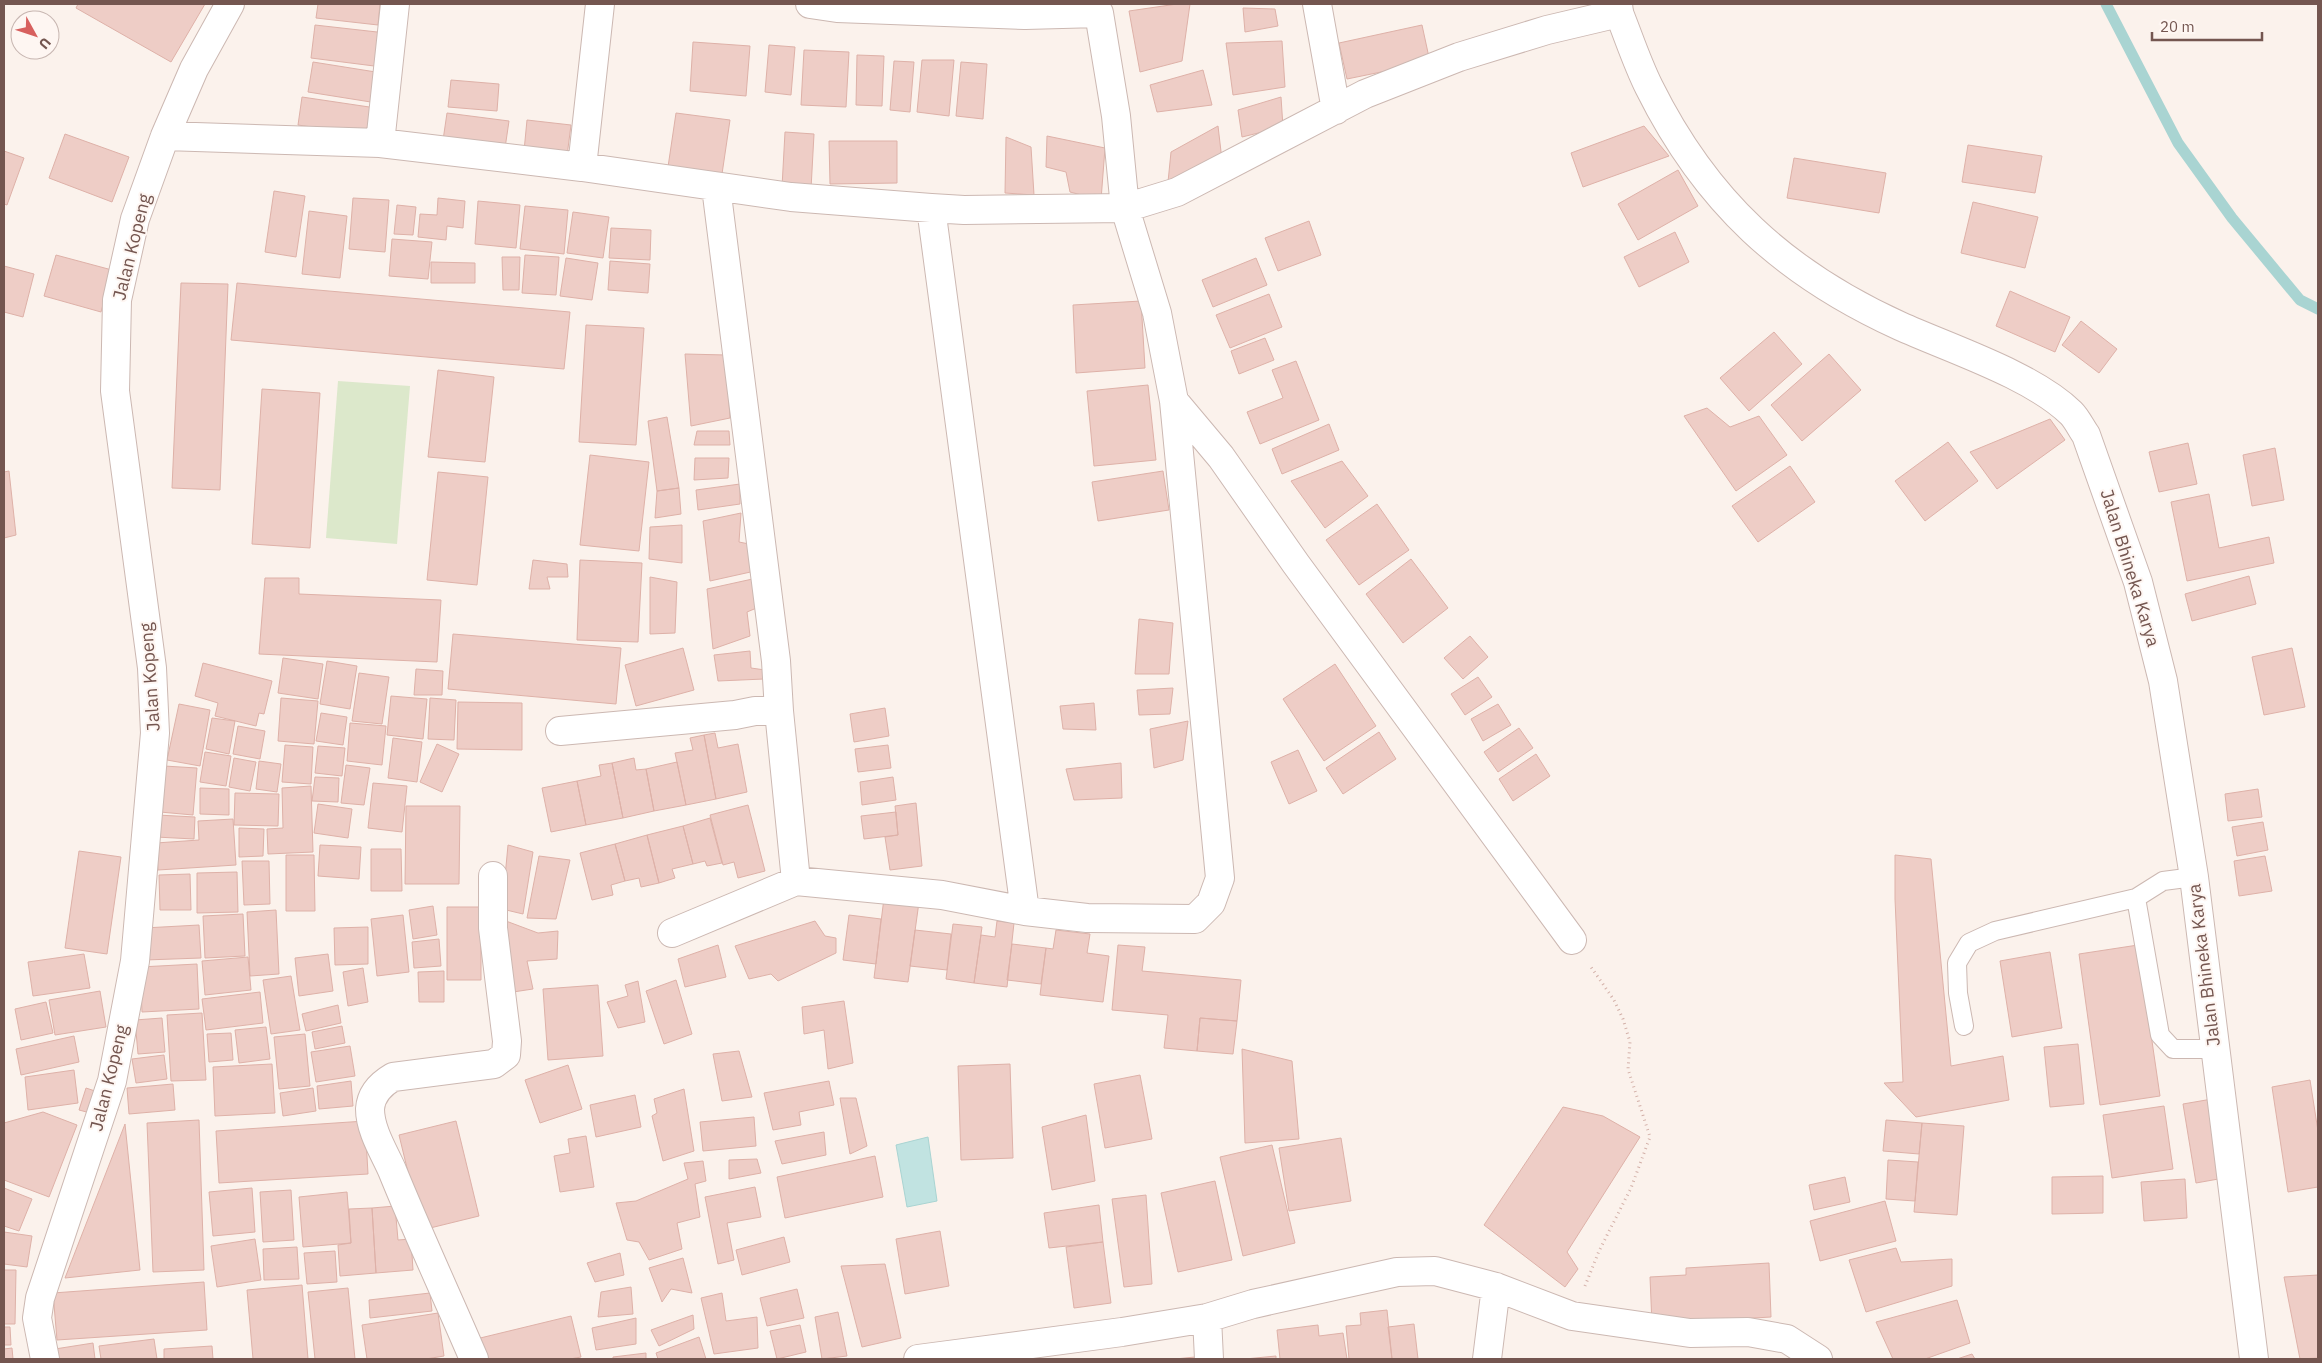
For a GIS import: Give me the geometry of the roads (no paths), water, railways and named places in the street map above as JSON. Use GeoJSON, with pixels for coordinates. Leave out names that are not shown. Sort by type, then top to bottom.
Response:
{"type":"FeatureCollection","features":[{"type":"Feature","properties":{"kind":"street","name":"Jalan Kopeng"},"geometry":{"type":"LineString","coordinates":[[45,1359],[37,1318],[40,1298],[112,1081],[136,961],[155,733],[152,668],[115,391],[117,300],[135,219],[165,136],[194,69],[230,4]]}},
{"type":"Feature","properties":{"kind":"street"},"geometry":{"type":"LineString","coordinates":[[380,143],[396,4]]}},
{"type":"Feature","properties":{"kind":"street"},"geometry":{"type":"LineString","coordinates":[[582,167],[600,4]]}},
{"type":"Feature","properties":{"kind":"street"},"geometry":{"type":"LineString","coordinates":[[672,933],[796,881],[942,895],[1025,911],[1087,918],[1195,919],[1211,903],[1220,878],[1174,401],[1158,313],[1125,208],[1116,116],[1099,9],[1025,15],[837,8],[810,4]]}},
{"type":"Feature","properties":{"kind":"street"},"geometry":{"type":"LineString","coordinates":[[1317,4],[1336,110]]}},
{"type":"Feature","properties":{"kind":"street"},"geometry":{"type":"LineString","coordinates":[[165,136],[380,143],[582,167],[716,188],[791,197],[930,208],[964,210],[1125,208],[1177,192],[1365,94],[1459,57],[1618,9]]}},
{"type":"Feature","properties":{"kind":"street","name":"Jalan Bhineka Karya"},"geometry":{"type":"LineString","coordinates":[[1618,9],[1648,86],[1679,141],[1716,190],[1751,230],[1785,259],[1828,288],[1898,325],[2016,377],[2056,400],[2073,414],[2086,435],[2138,582],[2163,681],[2194,877],[2214,1050],[2237,1212],[2254,1359]]}},
{"type":"Feature","properties":{"kind":"street"},"geometry":{"type":"LineString","coordinates":[[716,188],[776,661],[779,711],[796,881]]}},
{"type":"Feature","properties":{"kind":"street"},"geometry":{"type":"LineString","coordinates":[[930,208],[1025,911]]}},
{"type":"Feature","properties":{"kind":"street"},"geometry":{"type":"LineString","coordinates":[[1174,401],[1222,457],[1308,580],[1572,940]]}},
{"type":"Feature","properties":{"kind":"street"},"geometry":{"type":"LineString","coordinates":[[560,731],[735,715],[755,711],[779,711]]}},
{"type":"Feature","properties":{"kind":"street"},"geometry":{"type":"LineString","coordinates":[[474,1359],[393,1175],[372,1124],[370,1111],[371,1101],[377,1090],[393,1077],[494,1064],[506,1055],[493,928],[493,876]]}},
{"type":"Feature","properties":{"kind":"street"},"geometry":{"type":"LineString","coordinates":[[918,1359],[1122,1332],[1207,1318],[1253,1304],[1396,1272],[1435,1271],[1496,1287],[1572,1316],[1690,1333],[1748,1332],[1787,1339],[1818,1359]]}},
{"type":"Feature","properties":{"kind":"street"},"geometry":{"type":"LineString","coordinates":[[1487,1359],[1496,1287]]}},
{"type":"Feature","properties":{"kind":"street"},"geometry":{"type":"LineString","coordinates":[[1207,1318],[1210,1359]]}},
{"type":"Feature","properties":{"kind":"lane"},"geometry":{"type":"LineString","coordinates":[[1964,1026],[1957,963],[1969,943],[1995,932],[2136,898],[2163,882],[2194,877]]}},
{"type":"Feature","properties":{"kind":"lane"},"geometry":{"type":"LineString","coordinates":[[2136,898],[2160,1035],[2173,1049],[2214,1050]]}},
{"type":"Feature","properties":{"kind":"water"},"geometry":{"type":"Polygon","coordinates":[[[928,1137],[937,1201],[907,1207],[896,1145],[928,1137]]]}},
{"type":"Feature","properties":{"kind":"waterway"},"geometry":{"type":"LineString","coordinates":[[2106,4],[2178,143],[2232,218],[2300,300],[2318,309]]}}]}
